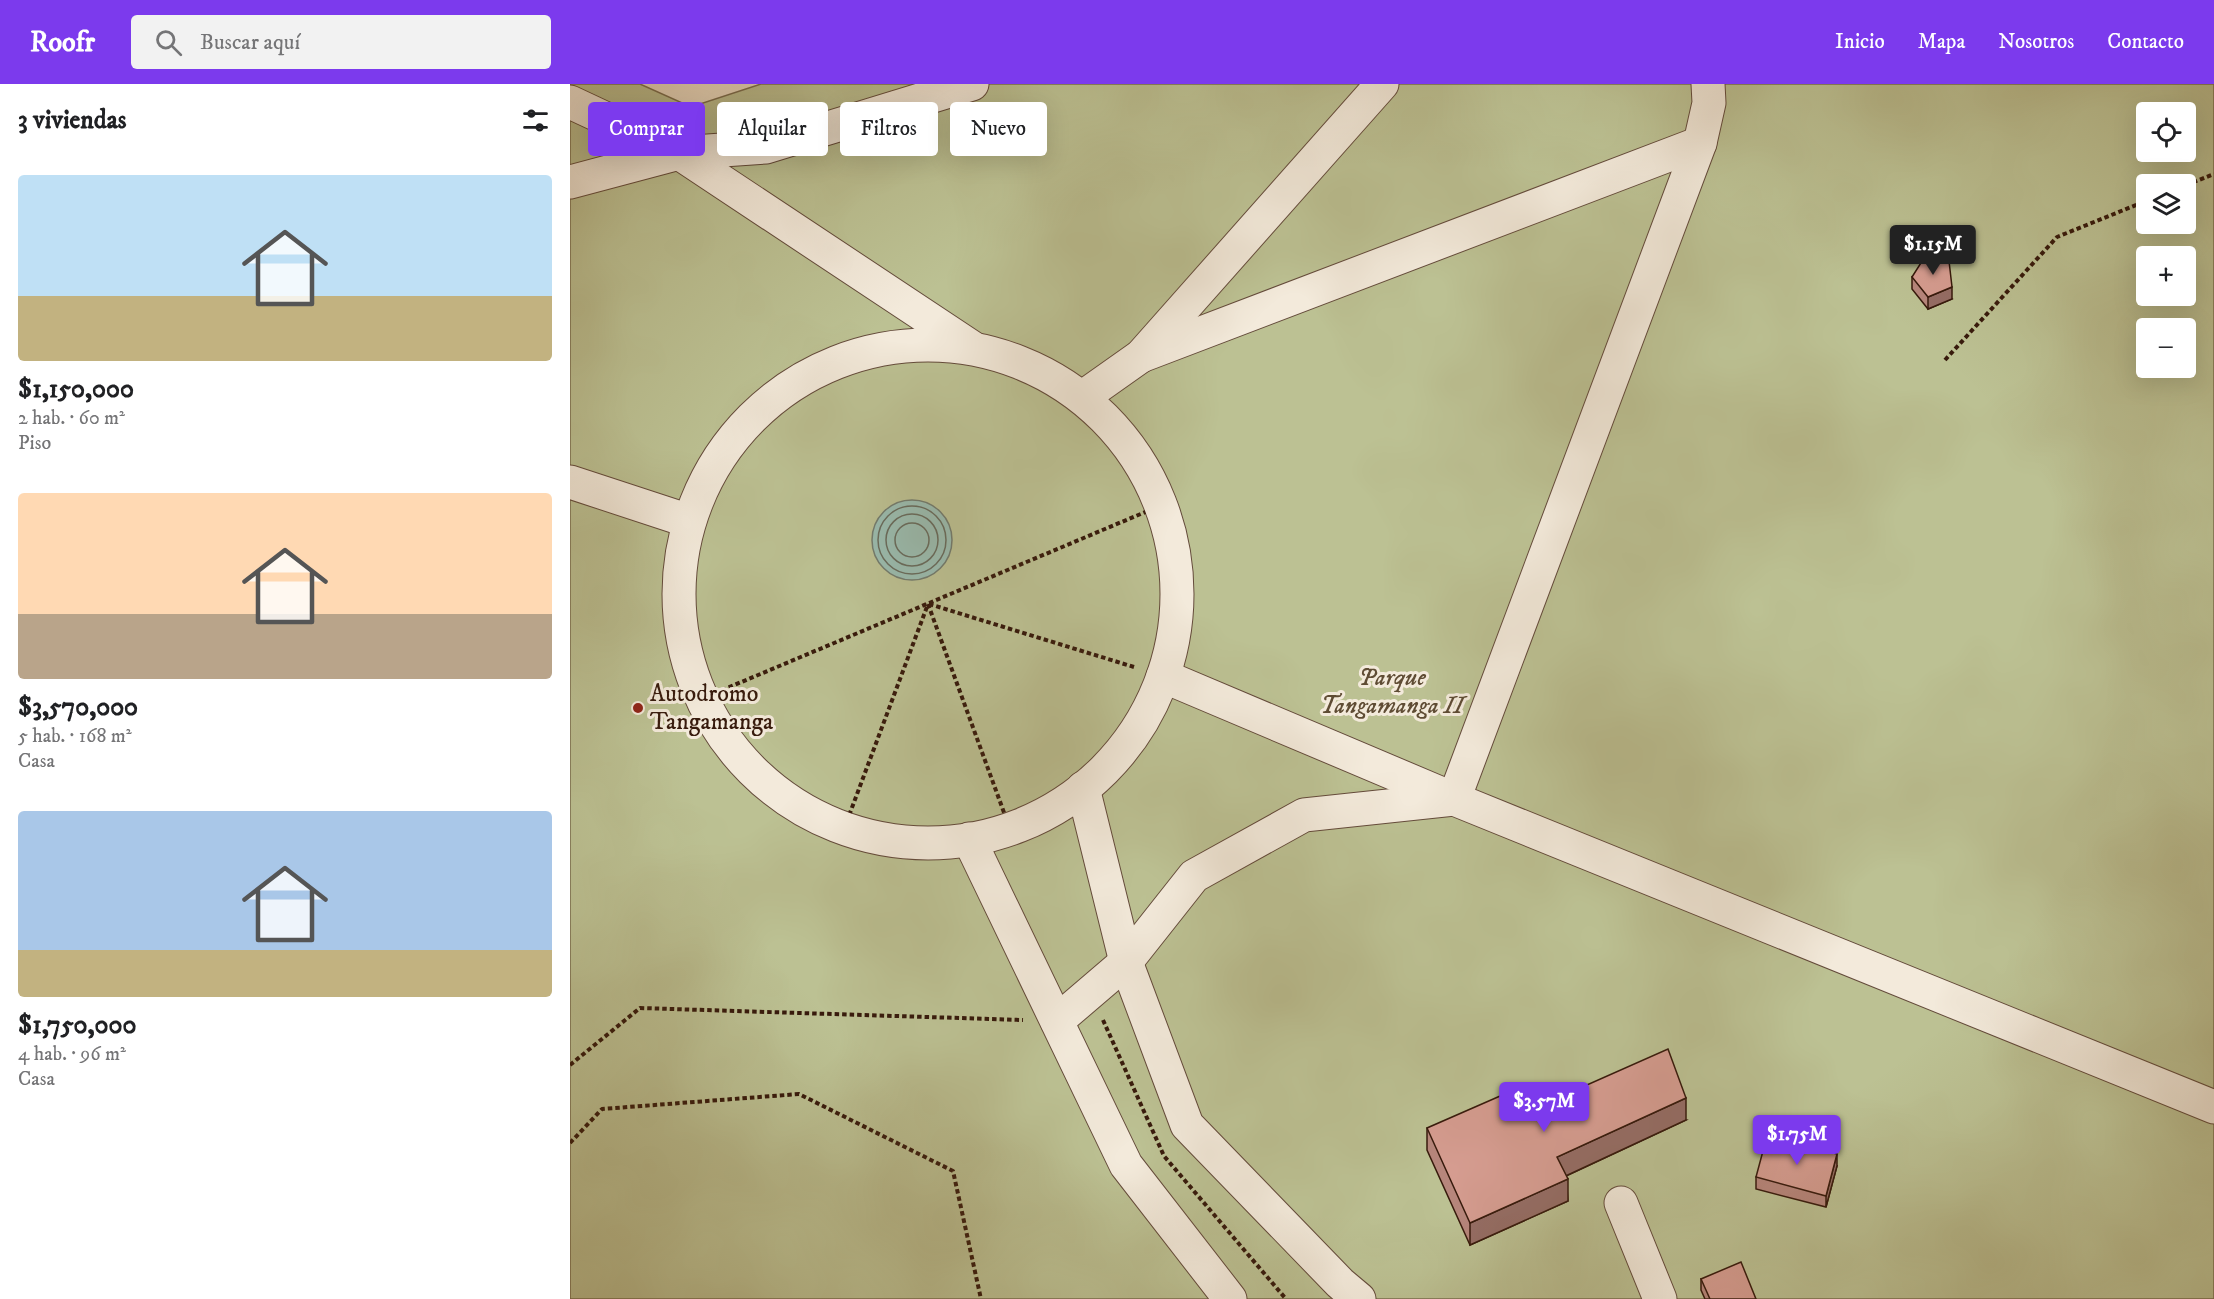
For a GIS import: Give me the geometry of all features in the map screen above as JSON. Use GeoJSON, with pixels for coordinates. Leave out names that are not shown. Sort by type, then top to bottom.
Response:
{"type":"FeatureCollection","features":[{"type":"Feature","properties":{"kind":"street"},"geometry":{"type":"LineString","coordinates":[[705,151],[766,147],[972,84]]}},
{"type":"Feature","properties":{"kind":"street"},"geometry":{"type":"LineString","coordinates":[[1083,398],[1141,356],[1382,84]]}},
{"type":"Feature","properties":{"kind":"street"},"geometry":{"type":"LineString","coordinates":[[1454,799],[1700,144],[1709,94],[1736,84]]}},
{"type":"Feature","properties":{"kind":"street"},"geometry":{"type":"LineString","coordinates":[[570,102],[588,110]]}},
{"type":"Feature","properties":{"kind":"street"},"geometry":{"type":"LineString","coordinates":[[1141,356],[1700,144]]}},
{"type":"Feature","properties":{"kind":"street"},"geometry":{"type":"LineString","coordinates":[[570,182],[668,156]]}},
{"type":"Feature","properties":{"kind":"street"},"geometry":{"type":"LineString","coordinates":[[684,156],[973,348]]}},
{"type":"Feature","properties":{"kind":"street"},"geometry":{"type":"LineString","coordinates":[[913,345],[973,348],[1031,366],[1083,398],[1116,428],[1142,464],[1162,505],[1176,561],[1176,619],[1163,676],[1144,718],[1117,756],[1083,788],[1049,812],[1010,829],[969,839],[927,843],[886,840],[844,829],[785,799],[736,755],[701,699],[681,636],[679,570],[689,521],[720,458],[751,418],[798,381],[854,356],[913,345]]}},
{"type":"Feature","properties":{"kind":"street"},"geometry":{"type":"LineString","coordinates":[[570,482],[689,521]]}},
{"type":"Feature","properties":{"kind":"street"},"geometry":{"type":"LineString","coordinates":[[1163,676],[1454,799],[2214,1107]]}},
{"type":"Feature","properties":{"kind":"street"},"geometry":{"type":"LineString","coordinates":[[1083,788],[1126,962],[1187,1125],[1340,1283],[1359,1299]]}},
{"type":"Feature","properties":{"kind":"street"},"geometry":{"type":"LineString","coordinates":[[1057,1021],[1126,962],[1194,876],[1304,815],[1454,799]]}},
{"type":"Feature","properties":{"kind":"street"},"geometry":{"type":"LineString","coordinates":[[969,839],[1125,1165],[1230,1299]]}},
{"type":"Feature","properties":{"kind":"street"},"geometry":{"type":"LineString","coordinates":[[1621,1203],[1660,1299]]}},
{"type":"Feature","properties":{"kind":"path"},"geometry":{"type":"LineString","coordinates":[[2196,181],[2214,174]]}},
{"type":"Feature","properties":{"kind":"path"},"geometry":{"type":"LineString","coordinates":[[1945,360],[2057,237],[2136,205]]}},
{"type":"Feature","properties":{"kind":"path"},"geometry":{"type":"LineString","coordinates":[[701,699],[1162,505]]}},
{"type":"Feature","properties":{"kind":"path"},"geometry":{"type":"LineString","coordinates":[[928,603],[1163,676]]}},
{"type":"Feature","properties":{"kind":"path"},"geometry":{"type":"LineString","coordinates":[[928,603],[1010,829]]}},
{"type":"Feature","properties":{"kind":"path"},"geometry":{"type":"LineString","coordinates":[[844,829],[928,603]]}},
{"type":"Feature","properties":{"kind":"path"},"geometry":{"type":"LineString","coordinates":[[570,1065],[640,1008],[1057,1021]]}},
{"type":"Feature","properties":{"kind":"path"},"geometry":{"type":"LineString","coordinates":[[570,1143],[602,1109],[799,1094],[953,1171],[981,1299]]}},
{"type":"Feature","properties":{"kind":"green space","name":"Parque Tangamanga II"},"geometry":{"type":"Polygon","coordinates":[[[570,84],[640,84],[680,102],[588,102],[588,156],[705,156],[705,102],[761,84],[2214,84],[2214,1299],[570,1299],[570,84]]]}},
{"type":"Feature","properties":{"kind":"water"},"geometry":{"type":"Polygon","coordinates":[[[912,500],[927,503],[940,512],[949,525],[952,540],[949,555],[940,568],[927,577],[912,580],[897,577],[884,568],[875,555],[872,540],[875,525],[884,512],[897,503],[912,500]]]}},
{"type":"Feature","properties":{"kind":"building"},"geometry":{"type":"Polygon","coordinates":[[[1924,258],[1949,261],[1952,287],[1928,297],[1912,277],[1924,258]]]}},
{"type":"Feature","properties":{"kind":"building"},"geometry":{"type":"Polygon","coordinates":[[[1668,1049],[1686,1098],[1557,1157],[1568,1179],[1470,1223],[1427,1128],[1523,1086],[1535,1108],[1668,1049]]]}},
{"type":"Feature","properties":{"kind":"building"},"geometry":{"type":"Polygon","coordinates":[[[1767,1136],[1837,1154],[1826,1196],[1756,1177],[1767,1136]]]}},
{"type":"Feature","properties":{"kind":"building"},"geometry":{"type":"Polygon","coordinates":[[[1741,1262],[1756,1299],[1710,1299],[1701,1279],[1741,1262]]]}},
{"type":"Feature","properties":{"kind":"place","name":"Autodromo Tangamanga"},"geometry":{"type":"Point","coordinates":[638,708]}}]}
